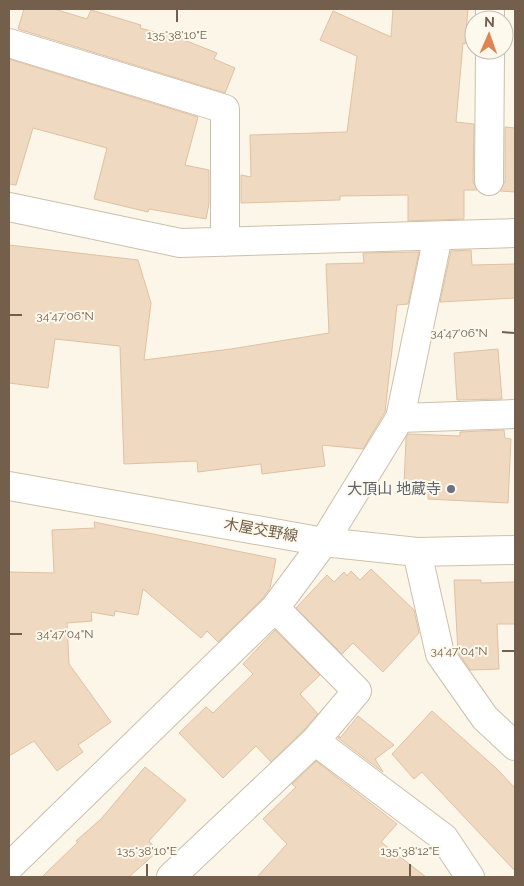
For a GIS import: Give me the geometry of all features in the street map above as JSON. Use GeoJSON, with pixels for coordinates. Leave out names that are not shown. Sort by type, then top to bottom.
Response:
{"type":"FeatureCollection","features":[{"type":"Feature","properties":{"kind":"street"},"geometry":{"type":"LineString","coordinates":[[9,43],[225,109],[225,242]]}},
{"type":"Feature","properties":{"kind":"street"},"geometry":{"type":"LineString","coordinates":[[489,182],[490,60]]}},
{"type":"Feature","properties":{"kind":"street"},"geometry":{"type":"LineString","coordinates":[[9,207],[180,243],[515,233]]}},
{"type":"Feature","properties":{"kind":"street"},"geometry":{"type":"LineString","coordinates":[[9,867],[275,608],[324,542],[400,418],[438,236]]}},
{"type":"Feature","properties":{"kind":"street"},"geometry":{"type":"LineString","coordinates":[[400,418],[515,414]]}},
{"type":"Feature","properties":{"kind":"street","name":"木屋交野線"},"geometry":{"type":"LineString","coordinates":[[9,486],[324,542],[417,552],[515,550]]}},
{"type":"Feature","properties":{"kind":"street"},"geometry":{"type":"LineString","coordinates":[[417,552],[440,654],[485,718],[515,746]]}},
{"type":"Feature","properties":{"kind":"street"},"geometry":{"type":"LineString","coordinates":[[171,877],[315,741],[357,691],[275,608]]}},
{"type":"Feature","properties":{"kind":"street"},"geometry":{"type":"LineString","coordinates":[[315,741],[444,838],[470,877]]}},
{"type":"Feature","properties":{"kind":"building"},"geometry":{"type":"Polygon","coordinates":[[[24,9],[54,9],[87,19],[91,10],[141,25],[140,28],[184,40],[217,53],[214,59],[235,68],[225,93],[18,29],[24,9]]]}},
{"type":"Feature","properties":{"kind":"building"},"geometry":{"type":"Polygon","coordinates":[[[393,9],[468,9],[464,10],[464,44],[456,122],[474,124],[473,181],[477,190],[464,190],[464,219],[408,221],[408,195],[340,196],[340,200],[241,203],[241,175],[251,177],[250,135],[347,132],[357,56],[320,40],[333,11],[391,37],[393,9]]]}},
{"type":"Feature","properties":{"kind":"building"},"geometry":{"type":"Polygon","coordinates":[[[9,59],[198,117],[185,165],[209,170],[209,204],[206,219],[149,209],[148,212],[94,199],[107,148],[33,128],[16,185],[9,184],[9,59]]]}},
{"type":"Feature","properties":{"kind":"building"},"geometry":{"type":"Polygon","coordinates":[[[505,127],[515,128],[515,192],[500,191],[505,181],[505,127]]]}},
{"type":"Feature","properties":{"kind":"building"},"geometry":{"type":"Polygon","coordinates":[[[9,245],[138,260],[151,303],[144,360],[231,349],[329,333],[326,264],[364,263],[363,253],[419,252],[408,304],[397,305],[385,412],[363,449],[322,445],[325,466],[262,474],[261,464],[198,472],[197,461],[124,464],[120,346],[55,339],[48,388],[9,383],[9,245]]]}},
{"type":"Feature","properties":{"kind":"building"},"geometry":{"type":"Polygon","coordinates":[[[471,250],[472,265],[515,264],[515,298],[440,302],[451,251],[471,250]]]}},
{"type":"Feature","properties":{"kind":"building"},"geometry":{"type":"Polygon","coordinates":[[[498,349],[502,399],[457,400],[454,353],[498,349]]]}},
{"type":"Feature","properties":{"kind":"building"},"geometry":{"type":"Polygon","coordinates":[[[504,430],[505,438],[511,439],[508,503],[428,499],[428,487],[404,486],[406,438],[408,434],[460,436],[460,432],[504,430]]]}},
{"type":"Feature","properties":{"kind":"building"},"geometry":{"type":"Polygon","coordinates":[[[94,522],[276,559],[270,588],[263,598],[218,642],[207,631],[201,638],[143,589],[138,615],[115,611],[114,616],[91,612],[92,621],[67,623],[69,664],[111,722],[78,745],[83,752],[57,771],[34,741],[9,756],[9,572],[54,573],[52,530],[95,528],[94,522]]]}},
{"type":"Feature","properties":{"kind":"building"},"geometry":{"type":"Polygon","coordinates":[[[371,569],[414,610],[419,633],[383,672],[353,643],[342,654],[296,608],[327,575],[334,582],[344,572],[347,576],[351,571],[360,580],[371,569]]]}},
{"type":"Feature","properties":{"kind":"building"},"geometry":{"type":"Polygon","coordinates":[[[454,580],[481,580],[481,583],[515,582],[515,624],[497,624],[499,669],[470,670],[458,652],[454,580]]]}},
{"type":"Feature","properties":{"kind":"building"},"geometry":{"type":"Polygon","coordinates":[[[275,630],[320,675],[300,694],[318,714],[271,762],[256,746],[223,778],[179,733],[206,707],[213,713],[253,674],[243,664],[275,630]]]}},
{"type":"Feature","properties":{"kind":"building"},"geometry":{"type":"Polygon","coordinates":[[[432,711],[497,769],[515,788],[515,871],[422,772],[414,779],[392,754],[432,711]]]}},
{"type":"Feature","properties":{"kind":"building"},"geometry":{"type":"Polygon","coordinates":[[[358,716],[394,745],[375,759],[383,772],[338,738],[358,716]]]}},
{"type":"Feature","properties":{"kind":"building"},"geometry":{"type":"Polygon","coordinates":[[[316,761],[397,824],[381,842],[426,877],[257,877],[287,844],[263,819],[296,787],[292,784],[316,761]]]}},
{"type":"Feature","properties":{"kind":"building"},"geometry":{"type":"Polygon","coordinates":[[[145,767],[186,800],[149,841],[158,851],[129,877],[42,877],[78,842],[76,841],[101,819],[145,767]]]}},
{"type":"Feature","properties":{"kind":"place","name":"大頂山 地蔵寺"},"geometry":{"type":"Point","coordinates":[451,489]}}]}
